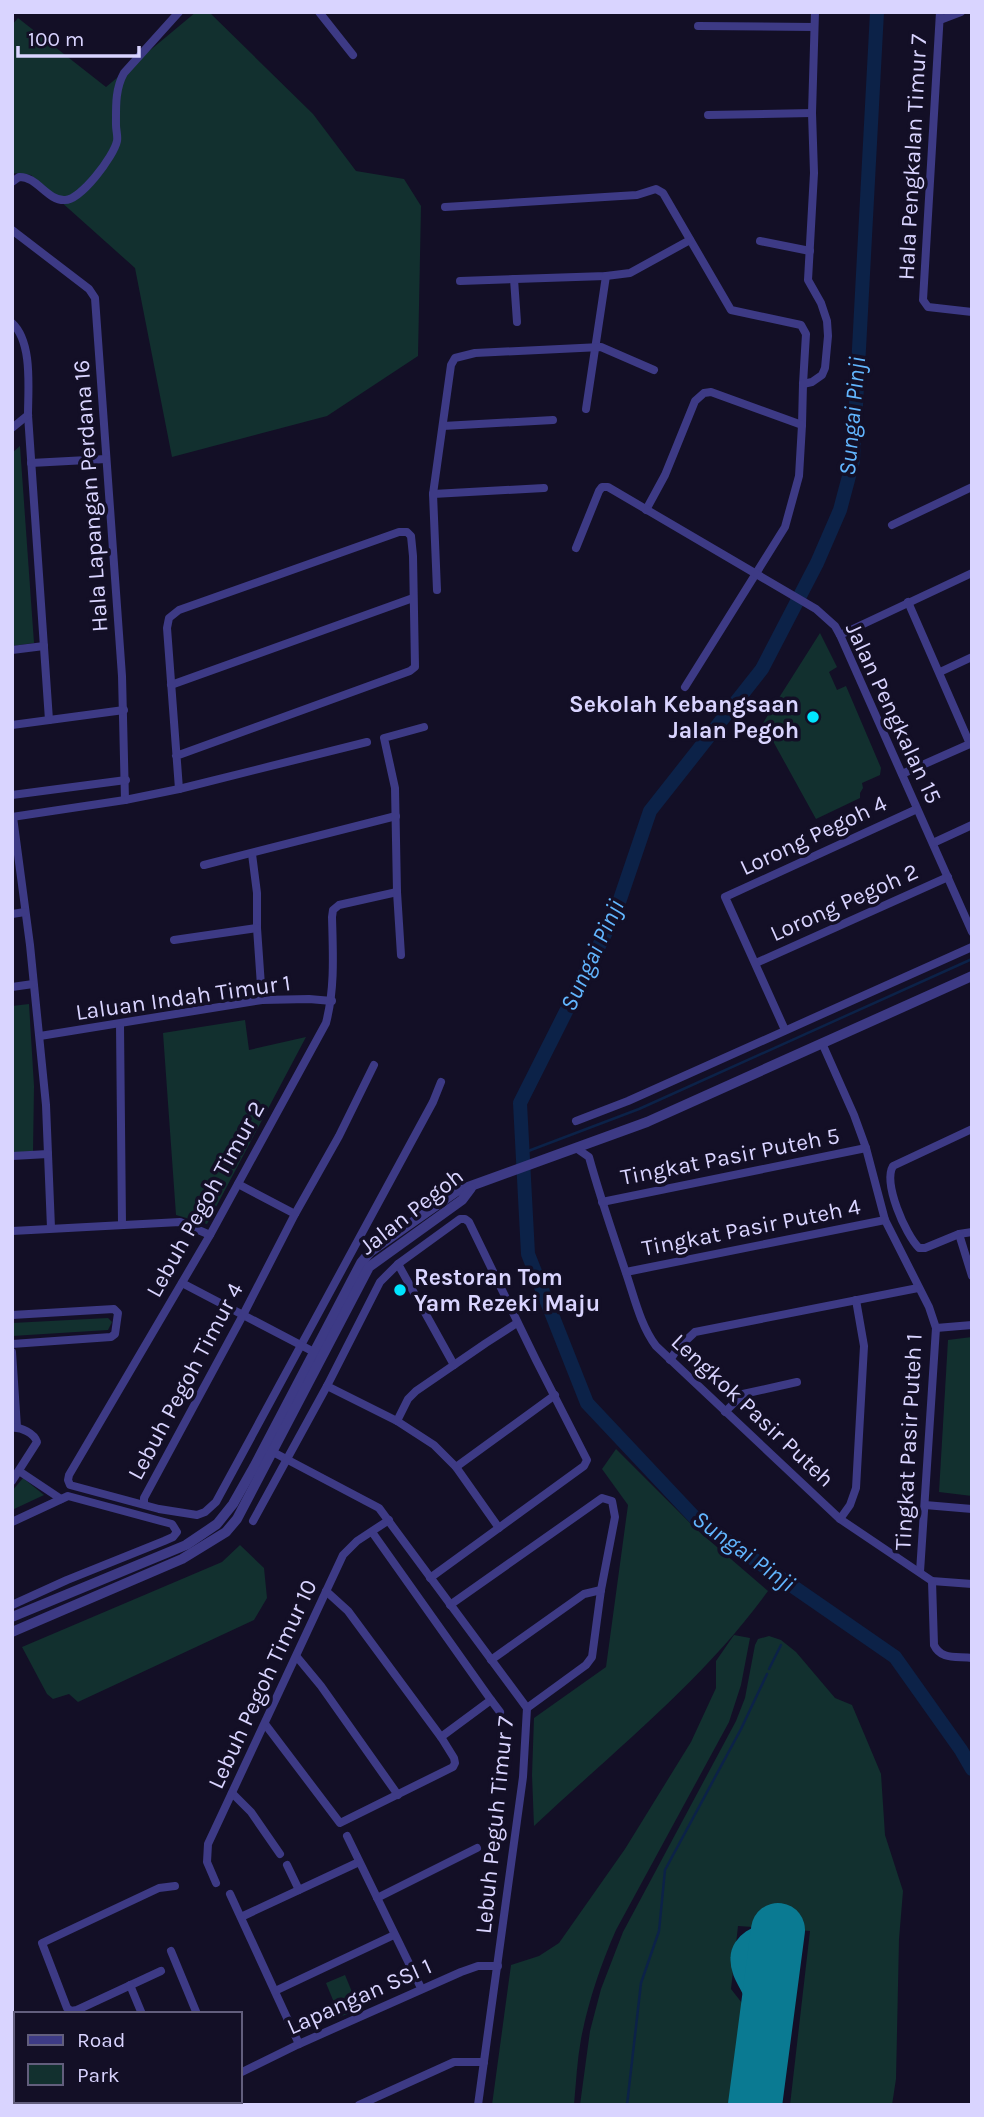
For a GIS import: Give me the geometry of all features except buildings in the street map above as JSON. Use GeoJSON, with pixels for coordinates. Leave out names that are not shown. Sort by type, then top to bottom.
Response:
{"type":"FeatureCollection","features":[{"type":"Feature","properties":{"kind":"street"},"geometry":{"type":"LineString","coordinates":[[15,179],[27,177],[58,199],[68,201],[89,184],[117,142],[116,108],[119,82],[179,12]]}},
{"type":"Feature","properties":{"kind":"street"},"geometry":{"type":"LineString","coordinates":[[319,12],[353,55]]}},
{"type":"Feature","properties":{"kind":"street"},"geometry":{"type":"LineString","coordinates":[[803,384],[822,375],[828,336],[827,321],[821,303],[808,280],[814,173],[812,113],[815,12]]}},
{"type":"Feature","properties":{"kind":"street"},"geometry":{"type":"LineString","coordinates":[[940,16],[961,12]]}},
{"type":"Feature","properties":{"kind":"street","name":"Hala Pengkalan Timur 7"},"geometry":{"type":"LineString","coordinates":[[940,16],[923,300],[929,307],[972,312]]}},
{"type":"Feature","properties":{"kind":"street"},"geometry":{"type":"LineString","coordinates":[[698,26],[814,27]]}},
{"type":"Feature","properties":{"kind":"street"},"geometry":{"type":"LineString","coordinates":[[708,115],[812,113]]}},
{"type":"Feature","properties":{"kind":"street"},"geometry":{"type":"LineString","coordinates":[[445,206],[637,195],[656,189],[663,193],[732,310],[801,325],[804,328],[806,334],[799,476],[785,527],[685,687]]}},
{"type":"Feature","properties":{"kind":"street","name":"Hala Lapangan Perdana 16"},"geometry":{"type":"LineString","coordinates":[[13,231],[89,289],[95,298],[124,710],[125,800]]}},
{"type":"Feature","properties":{"kind":"street"},"geometry":{"type":"LineString","coordinates":[[460,281],[630,273],[690,240]]}},
{"type":"Feature","properties":{"kind":"street"},"geometry":{"type":"LineString","coordinates":[[760,241],[810,251]]}},
{"type":"Feature","properties":{"kind":"street"},"geometry":{"type":"LineString","coordinates":[[586,410],[606,276]]}},
{"type":"Feature","properties":{"kind":"street"},"geometry":{"type":"LineString","coordinates":[[514,279],[517,322]]}},
{"type":"Feature","properties":{"kind":"street"},"geometry":{"type":"LineString","coordinates":[[13,326],[22,335],[27,368],[49,720]]}},
{"type":"Feature","properties":{"kind":"street"},"geometry":{"type":"LineString","coordinates":[[437,590],[433,494],[451,365],[455,358],[475,353],[601,347],[654,370]]}},
{"type":"Feature","properties":{"kind":"street"},"geometry":{"type":"LineString","coordinates":[[646,510],[665,475],[695,401],[704,393],[711,392],[802,425]]}},
{"type":"Feature","properties":{"kind":"street"},"geometry":{"type":"LineString","coordinates":[[12,428],[28,415]]}},
{"type":"Feature","properties":{"kind":"street"},"geometry":{"type":"LineString","coordinates":[[443,426],[553,420]]}},
{"type":"Feature","properties":{"kind":"street"},"geometry":{"type":"LineString","coordinates":[[32,463],[106,458]]}},
{"type":"Feature","properties":{"kind":"street","name":"Jalan Pengkalan 15"},"geometry":{"type":"LineString","coordinates":[[576,548],[599,491],[602,487],[608,487],[816,609],[835,626],[972,932]]}},
{"type":"Feature","properties":{"kind":"street"},"geometry":{"type":"LineString","coordinates":[[891,525],[972,487]]}},
{"type":"Feature","properties":{"kind":"street"},"geometry":{"type":"LineString","coordinates":[[433,494],[544,488]]}},
{"type":"Feature","properties":{"kind":"street"},"geometry":{"type":"LineString","coordinates":[[176,756],[415,667],[411,536],[407,532],[399,532],[179,610],[169,618],[167,628],[178,789]]}},
{"type":"Feature","properties":{"kind":"street"},"geometry":{"type":"LineString","coordinates":[[840,635],[972,573]]}},
{"type":"Feature","properties":{"kind":"street"},"geometry":{"type":"LineString","coordinates":[[171,685],[413,598]]}},
{"type":"Feature","properties":{"kind":"street"},"geometry":{"type":"LineString","coordinates":[[902,774],[971,744],[908,602]]}},
{"type":"Feature","properties":{"kind":"street"},"geometry":{"type":"LineString","coordinates":[[12,650],[44,646]]}},
{"type":"Feature","properties":{"kind":"street"},"geometry":{"type":"LineString","coordinates":[[940,672],[972,657]]}},
{"type":"Feature","properties":{"kind":"street"},"geometry":{"type":"LineString","coordinates":[[12,725],[124,710]]}},
{"type":"Feature","properties":{"kind":"street"},"geometry":{"type":"LineString","coordinates":[[401,955],[395,789],[384,738],[424,727]]}},
{"type":"Feature","properties":{"kind":"street"},"geometry":{"type":"LineString","coordinates":[[51,1228],[40,1037],[12,817],[178,789],[367,742]]}},
{"type":"Feature","properties":{"kind":"street"},"geometry":{"type":"LineString","coordinates":[[12,795],[126,780]]}},
{"type":"Feature","properties":{"kind":"street","name":"Lorong Pegoh 4"},"geometry":{"type":"LineString","coordinates":[[756,963],[725,897],[917,808]]}},
{"type":"Feature","properties":{"kind":"street"},"geometry":{"type":"LineString","coordinates":[[204,865],[396,817]]}},
{"type":"Feature","properties":{"kind":"street"},"geometry":{"type":"LineString","coordinates":[[933,844],[972,825]]}},
{"type":"Feature","properties":{"kind":"street"},"geometry":{"type":"LineString","coordinates":[[252,854],[257,893],[262,1000]]}},
{"type":"Feature","properties":{"kind":"street","name":"Lorong Pegoh 2"},"geometry":{"type":"LineString","coordinates":[[756,963],[948,877]]}},
{"type":"Feature","properties":{"kind":"street","name":"Lebuh Pegoh Timur 2"},"geometry":{"type":"LineString","coordinates":[[144,1503],[70,1485],[69,1475],[182,1283],[326,1023],[332,1001],[334,976],[333,909],[339,905],[397,892]]}},
{"type":"Feature","properties":{"kind":"street"},"geometry":{"type":"LineString","coordinates":[[12,914],[25,912]]}},
{"type":"Feature","properties":{"kind":"street"},"geometry":{"type":"LineString","coordinates":[[174,940],[257,928]]}},
{"type":"Feature","properties":{"kind":"street"},"geometry":{"type":"LineString","coordinates":[[576,1121],[628,1101],[972,947]]}},
{"type":"Feature","properties":{"kind":"street"},"geometry":{"type":"LineString","coordinates":[[756,963],[785,1030]]}},
{"type":"Feature","properties":{"kind":"street","name":"Jalan Pegoh"},"geometry":{"type":"LineString","coordinates":[[12,1632],[182,1559],[219,1537],[237,1519],[369,1267],[462,1200],[471,1188],[647,1122],[972,976]]}},
{"type":"Feature","properties":{"kind":"street"},"geometry":{"type":"LineString","coordinates":[[12,987],[33,984]]}},
{"type":"Feature","properties":{"kind":"street","name":"Laluan Indah Timur 1"},"geometry":{"type":"LineString","coordinates":[[40,1037],[262,1000],[332,1001]]}},
{"type":"Feature","properties":{"kind":"street"},"geometry":{"type":"LineString","coordinates":[[120,1025],[122,1224]]}},
{"type":"Feature","properties":{"kind":"street","name":"Tingkat Pasir Puteh 1"},"geometry":{"type":"LineString","coordinates":[[822,1043],[866,1148],[885,1220],[929,1307],[936,1328],[920,1572]]}},
{"type":"Feature","properties":{"kind":"street","name":"Lebuh Pegoh Timur 4"},"geometry":{"type":"LineString","coordinates":[[374,1065],[144,1498],[144,1503],[197,1515],[216,1503],[433,1102],[441,1082]]}},
{"type":"Feature","properties":{"kind":"street"},"geometry":{"type":"LineString","coordinates":[[972,1129],[890,1169],[901,1221],[919,1248],[972,1232]]}},
{"type":"Feature","properties":{"kind":"street"},"geometry":{"type":"LineString","coordinates":[[575,1149],[589,1157],[597,1141]]}},
{"type":"Feature","properties":{"kind":"street","name":"Tingkat Pasir Puteh 5"},"geometry":{"type":"LineString","coordinates":[[602,1202],[866,1148]]}},
{"type":"Feature","properties":{"kind":"street"},"geometry":{"type":"LineString","coordinates":[[12,1156],[48,1154]]}},
{"type":"Feature","properties":{"kind":"street","name":"Lengkok Pasir Puteh"},"geometry":{"type":"LineString","coordinates":[[589,1157],[647,1334],[670,1360],[840,1519],[932,1581]]}},
{"type":"Feature","properties":{"kind":"street"},"geometry":{"type":"LineString","coordinates":[[238,1184],[295,1214]]}},
{"type":"Feature","properties":{"kind":"street"},"geometry":{"type":"LineString","coordinates":[[12,1617],[186,1545],[217,1524],[226,1515],[254,1467],[361,1263],[370,1252],[457,1191],[471,1188]]}},
{"type":"Feature","properties":{"kind":"street"},"geometry":{"type":"LineString","coordinates":[[253,1521],[384,1277],[460,1219],[465,1219],[469,1222],[587,1460],[584,1466],[430,1578]]}},
{"type":"Feature","properties":{"kind":"street","name":"Tingkat Pasir Puteh 4"},"geometry":{"type":"LineString","coordinates":[[626,1272],[885,1220]]}},
{"type":"Feature","properties":{"kind":"street"},"geometry":{"type":"LineString","coordinates":[[12,1231],[180,1223],[209,1235]]}},
{"type":"Feature","properties":{"kind":"street"},"geometry":{"type":"LineString","coordinates":[[959,1234],[972,1276]]}},
{"type":"Feature","properties":{"kind":"street"},"geometry":{"type":"LineString","coordinates":[[398,1264],[454,1365]]}},
{"type":"Feature","properties":{"kind":"street"},"geometry":{"type":"LineString","coordinates":[[182,1283],[314,1352],[316,1357],[313,1375]]}},
{"type":"Feature","properties":{"kind":"street"},"geometry":{"type":"LineString","coordinates":[[670,1360],[695,1332],[918,1288]]}},
{"type":"Feature","properties":{"kind":"street"},"geometry":{"type":"LineString","coordinates":[[840,1519],[850,1505],[856,1489],[864,1346],[856,1300]]}},
{"type":"Feature","properties":{"kind":"street"},"geometry":{"type":"LineString","coordinates":[[12,1315],[105,1309],[114,1309],[118,1313],[115,1334],[111,1337],[12,1345]]}},
{"type":"Feature","properties":{"kind":"street"},"geometry":{"type":"LineString","coordinates":[[397,1421],[408,1399],[517,1323]]}},
{"type":"Feature","properties":{"kind":"street"},"geometry":{"type":"LineString","coordinates":[[936,1328],[972,1325]]}},
{"type":"Feature","properties":{"kind":"street"},"geometry":{"type":"LineString","coordinates":[[314,1352],[324,1347],[335,1335]]}},
{"type":"Feature","properties":{"kind":"street"},"geometry":{"type":"LineString","coordinates":[[12,1352],[15,1427],[31,1434],[37,1442],[12,1481]]}},
{"type":"Feature","properties":{"kind":"street"},"geometry":{"type":"LineString","coordinates":[[726,1412],[743,1394],[797,1382]]}},
{"type":"Feature","properties":{"kind":"street"},"geometry":{"type":"LineString","coordinates":[[327,1386],[397,1421],[435,1445],[456,1467],[499,1528]]}},
{"type":"Feature","properties":{"kind":"street"},"geometry":{"type":"LineString","coordinates":[[456,1467],[555,1395]]}},
{"type":"Feature","properties":{"kind":"street"},"geometry":{"type":"LineString","coordinates":[[254,1467],[271,1451],[272,1432]]}},
{"type":"Feature","properties":{"kind":"street","name":"Lebuh Peguh Timur 7"},"geometry":{"type":"LineString","coordinates":[[271,1451],[379,1508],[527,1708],[523,1777],[478,2105]]}},
{"type":"Feature","properties":{"kind":"street"},"geometry":{"type":"LineString","coordinates":[[19,1471],[61,1499]]}},
{"type":"Feature","properties":{"kind":"street"},"geometry":{"type":"LineString","coordinates":[[12,1522],[68,1496],[172,1524],[177,1532],[164,1541],[12,1605]]}},
{"type":"Feature","properties":{"kind":"street"},"geometry":{"type":"LineString","coordinates":[[450,1605],[602,1498],[612,1501],[615,1517],[592,1657],[527,1708]]}},
{"type":"Feature","properties":{"kind":"street"},"geometry":{"type":"LineString","coordinates":[[925,1505],[972,1508]]}},
{"type":"Feature","properties":{"kind":"street","name":"Lebuh Pegoh Timur 10"},"geometry":{"type":"LineString","coordinates":[[216,1882],[207,1861],[208,1843],[343,1555],[357,1541],[388,1520]]}},
{"type":"Feature","properties":{"kind":"street"},"geometry":{"type":"LineString","coordinates":[[372,1532],[500,1712]]}},
{"type":"Feature","properties":{"kind":"street"},"geometry":{"type":"LineString","coordinates":[[972,1584],[932,1581],[934,1644],[937,1651],[942,1655],[972,1657]]}},
{"type":"Feature","properties":{"kind":"street"},"geometry":{"type":"LineString","coordinates":[[491,1660],[584,1594],[601,1590]]}},
{"type":"Feature","properties":{"kind":"street"},"geometry":{"type":"LineString","coordinates":[[265,1724],[340,1823],[453,1767],[455,1763],[441,1737],[348,1611],[326,1591]]}},
{"type":"Feature","properties":{"kind":"street"},"geometry":{"type":"LineString","coordinates":[[297,1657],[321,1686],[398,1795]]}},
{"type":"Feature","properties":{"kind":"street"},"geometry":{"type":"LineString","coordinates":[[441,1737],[491,1700]]}},
{"type":"Feature","properties":{"kind":"street"},"geometry":{"type":"LineString","coordinates":[[232,1793],[251,1812],[279,1854]]}},
{"type":"Feature","properties":{"kind":"street"},"geometry":{"type":"LineString","coordinates":[[347,1836],[421,1988]]}},
{"type":"Feature","properties":{"kind":"street"},"geometry":{"type":"LineString","coordinates":[[377,1898],[477,1848]]}},
{"type":"Feature","properties":{"kind":"street"},"geometry":{"type":"LineString","coordinates":[[241,1917],[359,1862]]}},
{"type":"Feature","properties":{"kind":"street"},"geometry":{"type":"LineString","coordinates":[[287,1865],[299,1890]]}},
{"type":"Feature","properties":{"kind":"street"},"geometry":{"type":"LineString","coordinates":[[161,1971],[71,2011],[67,2008],[42,1943],[159,1888],[175,1886]]}},
{"type":"Feature","properties":{"kind":"street"},"geometry":{"type":"LineString","coordinates":[[230,1894],[299,2044]]}},
{"type":"Feature","properties":{"kind":"street"},"geometry":{"type":"LineString","coordinates":[[275,1991],[394,1935]]}},
{"type":"Feature","properties":{"kind":"street"},"geometry":{"type":"LineString","coordinates":[[170,1951],[196,2012]]}},
{"type":"Feature","properties":{"kind":"street","name":"Lapangan SSI 1"},"geometry":{"type":"LineString","coordinates":[[242,2072],[421,1988],[478,1966],[498,1966]]}},
{"type":"Feature","properties":{"kind":"street"},"geometry":{"type":"LineString","coordinates":[[130,1985],[141,2012]]}},
{"type":"Feature","properties":{"kind":"street"},"geometry":{"type":"LineString","coordinates":[[359,2105],[454,2062],[484,2062]]}},
{"type":"Feature","properties":{"kind":"green space"},"geometry":{"type":"Polygon","coordinates":[[[196,12],[209,12],[313,114],[356,171],[404,179],[421,206],[418,356],[327,416],[172,457],[135,268],[31,175],[12,173],[12,25],[18,18],[106,87],[196,12]]]}},
{"type":"Feature","properties":{"kind":"green space"},"geometry":{"type":"Polygon","coordinates":[[[20,446],[34,643],[12,646],[12,453],[20,446]]]}},
{"type":"Feature","properties":{"kind":"green space"},"geometry":{"type":"Polygon","coordinates":[[[820,633],[837,667],[829,672],[837,690],[846,686],[881,768],[880,775],[862,783],[860,798],[816,819],[763,723],[820,633]]]}},
{"type":"Feature","properties":{"kind":"green space"},"geometry":{"type":"Polygon","coordinates":[[[29,1004],[34,1086],[33,1151],[12,1153],[12,1006],[29,1004]]]}},
{"type":"Feature","properties":{"kind":"green space"},"geometry":{"type":"Polygon","coordinates":[[[245,1020],[249,1050],[306,1037],[207,1224],[176,1215],[163,1033],[245,1020]]]}},
{"type":"Feature","properties":{"kind":"green space"},"geometry":{"type":"Polygon","coordinates":[[[108,1318],[112,1322],[108,1330],[12,1336],[12,1323],[108,1318]]]}},
{"type":"Feature","properties":{"kind":"green space"},"geometry":{"type":"Polygon","coordinates":[[[972,1337],[972,1496],[939,1492],[948,1340],[972,1337]]]}},
{"type":"Feature","properties":{"kind":"green space"},"geometry":{"type":"Polygon","coordinates":[[[616,1449],[696,1529],[768,1591],[743,1624],[687,1685],[534,1826],[534,1718],[606,1667],[628,1505],[602,1469],[616,1449]]]}},
{"type":"Feature","properties":{"kind":"green space"},"geometry":{"type":"Polygon","coordinates":[[[23,1478],[44,1495],[12,1510],[12,1491],[23,1478]]]}},
{"type":"Feature","properties":{"kind":"green space"},"geometry":{"type":"Polygon","coordinates":[[[240,1545],[264,1568],[267,1598],[254,1620],[78,1702],[69,1694],[53,1699],[47,1694],[22,1647],[222,1562],[240,1545]]]}},
{"type":"Feature","properties":{"kind":"green space"},"geometry":{"type":"Polygon","coordinates":[[[734,1635],[750,1638],[741,1685],[729,1722],[610,1943],[584,2025],[578,2056],[574,2105],[492,2105],[511,1965],[539,1956],[559,1943],[625,1849],[691,1742],[716,1688],[716,1661],[734,1635]]]}},
{"type":"Feature","properties":{"kind":"green space"},"geometry":{"type":"Polygon","coordinates":[[[769,1636],[781,1640],[796,1652],[835,1698],[852,1705],[881,1774],[885,1835],[903,1891],[899,1939],[896,2079],[892,2105],[790,2105],[810,1931],[738,1926],[731,1989],[742,2003],[731,2105],[580,2105],[590,2031],[601,1989],[623,1932],[736,1721],[745,1698],[755,1645],[758,1639],[769,1636]]]}},
{"type":"Feature","properties":{"kind":"green space"},"geometry":{"type":"Polygon","coordinates":[[[345,1975],[359,2009],[340,2017],[326,1983],[345,1975]]]}},
{"type":"Feature","properties":{"kind":"waterway","name":"Sungai Pinji"},"geometry":{"type":"LineString","coordinates":[[877,12],[853,461],[840,510],[817,563],[762,669],[650,811],[615,914],[520,1103],[528,1254],[587,1403],[697,1520],[895,1657],[972,1769]]}},
{"type":"Feature","properties":{"kind":"waterway"},"geometry":{"type":"LineString","coordinates":[[523,1153],[639,1109],[972,959]]}},
{"type":"Feature","properties":{"kind":"waterway"},"geometry":{"type":"LineString","coordinates":[[769,1669],[781,1645]]}},
{"type":"Feature","properties":{"kind":"waterway"},"geometry":{"type":"LineString","coordinates":[[627,2105],[641,1983],[659,1931],[665,1870],[741,1729],[767,1674]]}},
{"type":"Feature","properties":{"kind":"taxiway"},"geometry":{"type":"LineString","coordinates":[[759,2073],[762,2047],[790,1958],[783,1946],[768,1936],[762,1936],[747,1944],[741,1958],[742,1969],[758,2004],[762,2047]]}},
{"type":"Feature","properties":{"kind":"runway"},"geometry":{"type":"LineString","coordinates":[[755,2105],[778,1930]]}},
{"type":"Feature","properties":{"kind":"place","name":"Sekolah Kebangsaan Jalan Pegoh"},"geometry":{"type":"Point","coordinates":[813,717]}},
{"type":"Feature","properties":{"kind":"place","name":"Restoran Tom Yam Rezeki Maju"},"geometry":{"type":"Point","coordinates":[400,1290]}}]}
